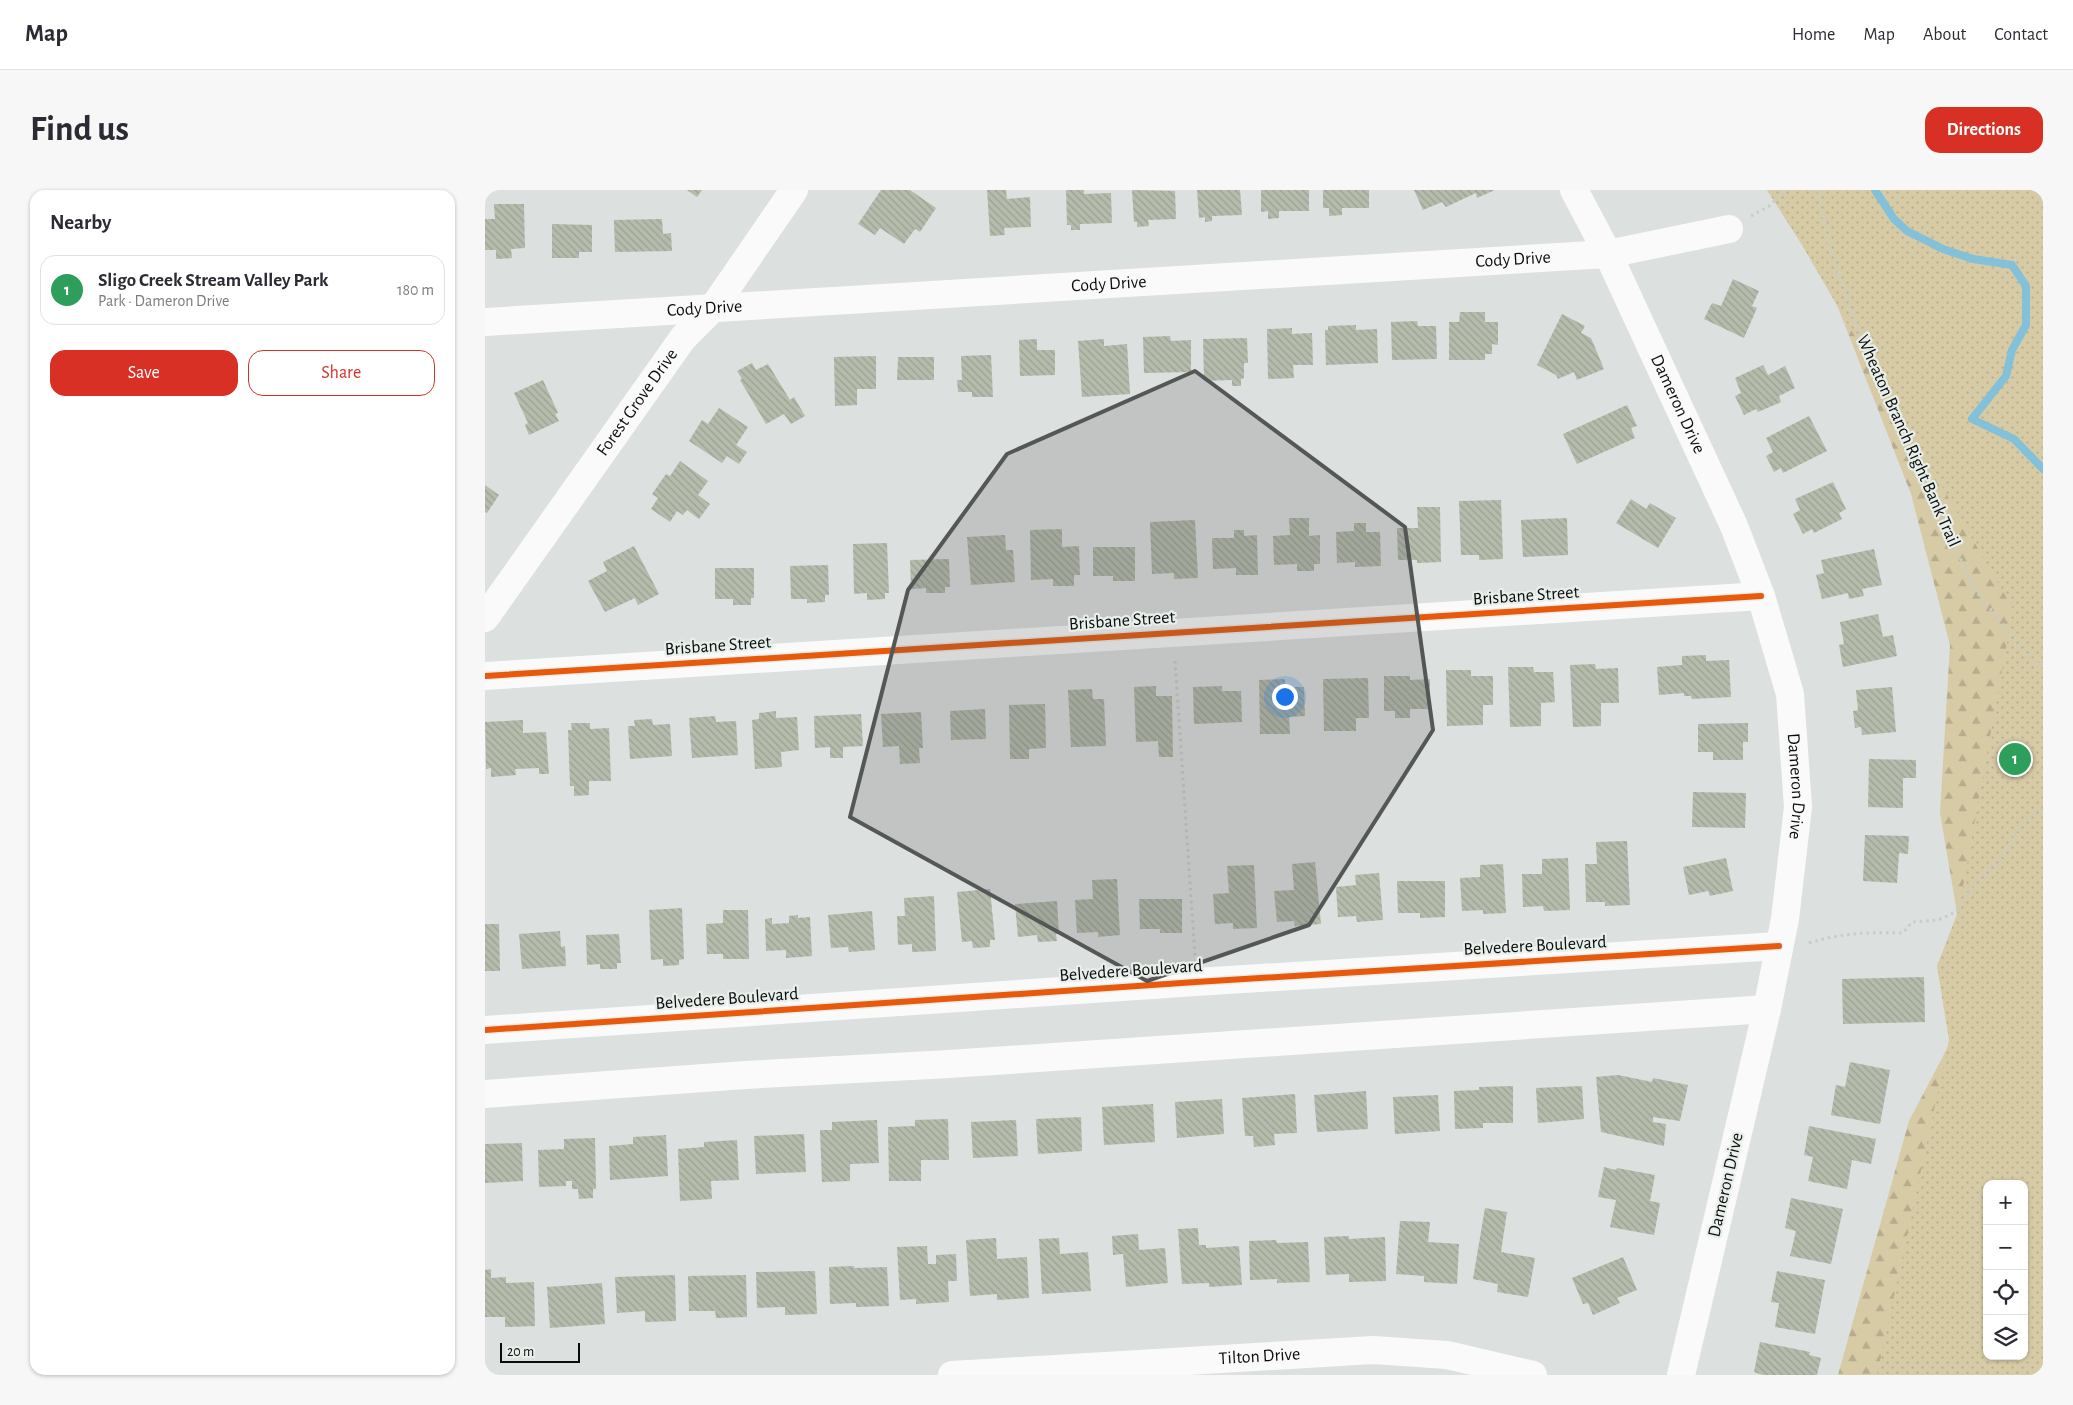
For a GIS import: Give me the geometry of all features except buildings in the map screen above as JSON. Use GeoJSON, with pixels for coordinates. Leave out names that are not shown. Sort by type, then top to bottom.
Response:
{"type":"FeatureCollection","features":[{"type":"Feature","properties":{"kind":"street","name":"Forest Grove Drive"},"geometry":{"type":"LineString","coordinates":[[485,618],[683,338],[713,308],[794,190]]}},
{"type":"Feature","properties":{"kind":"street","name":"Dameron Drive"},"geometry":{"type":"LineString","coordinates":[[1575,190],[1608,254],[1734,526],[1761,596],[1790,694],[1798,807],[1785,919],[1767,1009],[1681,1375]]}},
{"type":"Feature","properties":{"kind":"street","name":"Cody Drive"},"geometry":{"type":"LineString","coordinates":[[485,322],[1608,254],[1729,229]]}},
{"type":"Feature","properties":{"kind":"street","name":"Brisbane Street"},"geometry":{"type":"LineString","coordinates":[[485,676],[1761,596]]}},
{"type":"Feature","properties":{"kind":"street","name":"Belvedere Boulevard"},"geometry":{"type":"LineString","coordinates":[[485,1030],[1196,982],[1779,946]]}},
{"type":"Feature","properties":{"kind":"street"},"geometry":{"type":"LineString","coordinates":[[485,1094],[735,1075],[969,1063],[1767,1009]]}},
{"type":"Feature","properties":{"kind":"street","name":"Tilton Drive"},"geometry":{"type":"LineString","coordinates":[[952,1375],[1373,1350],[1447,1355],[1533,1375]]}},
{"type":"Feature","properties":{"kind":"path"},"geometry":{"type":"LineString","coordinates":[[1729,229],[1769,206],[1785,190]]}},
{"type":"Feature","properties":{"kind":"path"},"geometry":{"type":"LineString","coordinates":[[2038,190],[2043,203]]}},
{"type":"Feature","properties":{"kind":"path"},"geometry":{"type":"LineString","coordinates":[[1175,660],[1196,982]]}},
{"type":"Feature","properties":{"kind":"path"},"geometry":{"type":"LineString","coordinates":[[1808,943],[1829,937],[1863,932],[1903,933],[1912,922],[1938,920],[1956,912],[1973,886],[1999,862],[2019,829],[2043,808]]}},
{"type":"Feature","properties":{"kind":"highlighted area"},"geometry":{"type":"Polygon","coordinates":[[[1195,371],[1405,527],[1433,730],[1309,925],[1147,981],[850,817],[908,590],[1007,454],[1195,371]]]}},
{"type":"Feature","properties":{"kind":"green space"},"geometry":{"type":"Polygon","coordinates":[[[1767,190],[2043,190],[2043,1375],[1877,1375],[1949,1040],[1937,966],[1959,909],[2013,609],[1802,245],[1767,190]]]}},
{"type":"Feature","properties":{"kind":"green space"},"geometry":{"type":"Polygon","coordinates":[[[1792,190],[2043,190],[2043,1375],[1838,1375],[1909,1121],[1972,1001],[1940,813],[1950,645],[1911,494],[1792,190]]]}},
{"type":"Feature","properties":{"kind":"waterway"},"geometry":{"type":"LineString","coordinates":[[1875,190],[1894,219],[1907,231],[1943,249],[1973,259],[2012,265],[2026,286],[2026,325],[2012,350],[2006,376],[1972,419],[2014,439],[2043,469]]}},
{"type":"Feature","properties":{"kind":"cycle path"},"geometry":{"type":"LineString","coordinates":[[485,676],[1761,596]]}},
{"type":"Feature","properties":{"kind":"cycle path"},"geometry":{"type":"LineString","coordinates":[[485,1030],[1196,982],[1779,946]]}},
{"type":"Feature","properties":{"kind":"place","name":"Sligo Creek Stream Valley Park"},"geometry":{"type":"Point","coordinates":[2015,759]}}]}
